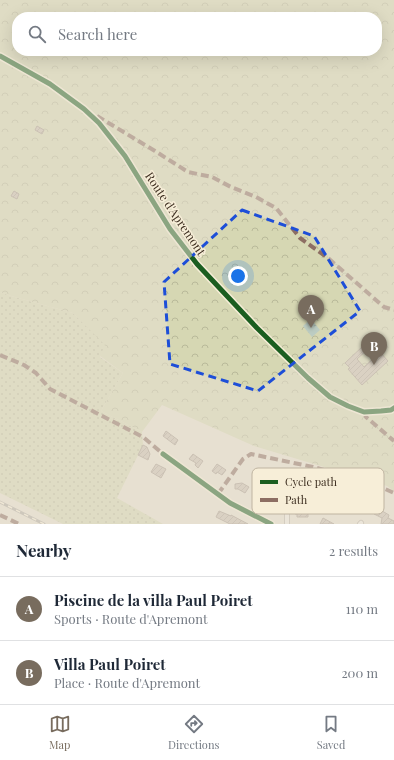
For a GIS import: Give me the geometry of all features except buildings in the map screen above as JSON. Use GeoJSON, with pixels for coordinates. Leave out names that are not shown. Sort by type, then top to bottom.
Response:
{"type":"FeatureCollection","features":[{"type":"Feature","properties":{"kind":"street","name":"Route d'Apremont"},"geometry":{"type":"LineString","coordinates":[[0,56],[50,84],[84,109],[99,123],[124,156],[170,229],[197,264],[257,328],[308,378],[330,397],[364,412],[392,410],[394,408]]}},
{"type":"Feature","properties":{"kind":"street"},"geometry":{"type":"LineString","coordinates":[[163,454],[230,503],[271,524]]}},
{"type":"Feature","properties":{"kind":"highlighted area"},"geometry":{"type":"Polygon","coordinates":[[[242,210],[314,236],[360,311],[258,391],[170,364],[164,282],[242,210]]]}},
{"type":"Feature","properties":{"kind":"green space"},"geometry":{"type":"Polygon","coordinates":[[[0,0],[394,0],[394,491],[384,485],[384,468],[327,468],[254,446],[162,405],[142,432],[101,411],[123,373],[100,356],[105,345],[73,313],[0,292],[0,0]]]}},
{"type":"Feature","properties":{"kind":"green space"},"geometry":{"type":"Polygon","coordinates":[[[0,292],[73,313],[106,345],[100,357],[123,373],[101,411],[142,432],[143,445],[117,498],[163,524],[63,524],[0,493],[0,292]]]}},
{"type":"Feature","properties":{"kind":"water"},"geometry":{"type":"Polygon","coordinates":[[[311,319],[320,330],[312,337],[303,326],[311,319]]]}},
{"type":"Feature","properties":{"kind":"railway"},"geometry":{"type":"LineString","coordinates":[[0,502],[44,524]]}},
{"type":"Feature","properties":{"kind":"marked path"},"geometry":{"type":"LineString","coordinates":[[97,116],[188,172],[212,177],[276,208],[300,238],[328,258],[384,307],[394,310]]}},
{"type":"Feature","properties":{"kind":"marked path"},"geometry":{"type":"LineString","coordinates":[[0,355],[24,365],[36,373],[50,389],[143,437],[163,454]]}},
{"type":"Feature","properties":{"kind":"marked path"},"geometry":{"type":"LineString","coordinates":[[364,412],[366,417],[394,441]]}},
{"type":"Feature","properties":{"kind":"marked path"},"geometry":{"type":"LineString","coordinates":[[218,494],[243,459],[251,454],[317,468]]}},
{"type":"Feature","properties":{"kind":"marked path"},"geometry":{"type":"LineString","coordinates":[[384,489],[394,493]]}},
{"type":"Feature","properties":{"kind":"marked path"},"geometry":{"type":"LineString","coordinates":[[0,515],[19,524]]}},
{"type":"Feature","properties":{"kind":"cycle path"},"geometry":{"type":"LineString","coordinates":[[0,56],[50,84],[84,109],[99,123],[125,156],[170,229],[197,264],[257,328],[308,378],[330,397],[364,412],[391,410],[394,408]]}},
{"type":"Feature","properties":{"kind":"cycle path"},"geometry":{"type":"LineString","coordinates":[[163,454],[230,503],[271,524]]}},
{"type":"Feature","properties":{"kind":"place","name":"Piscine de la villa Paul Poiret"},"geometry":{"type":"Point","coordinates":[311,328]}},
{"type":"Feature","properties":{"kind":"place","name":"Villa Paul Poiret"},"geometry":{"type":"Point","coordinates":[374,365]}}]}
